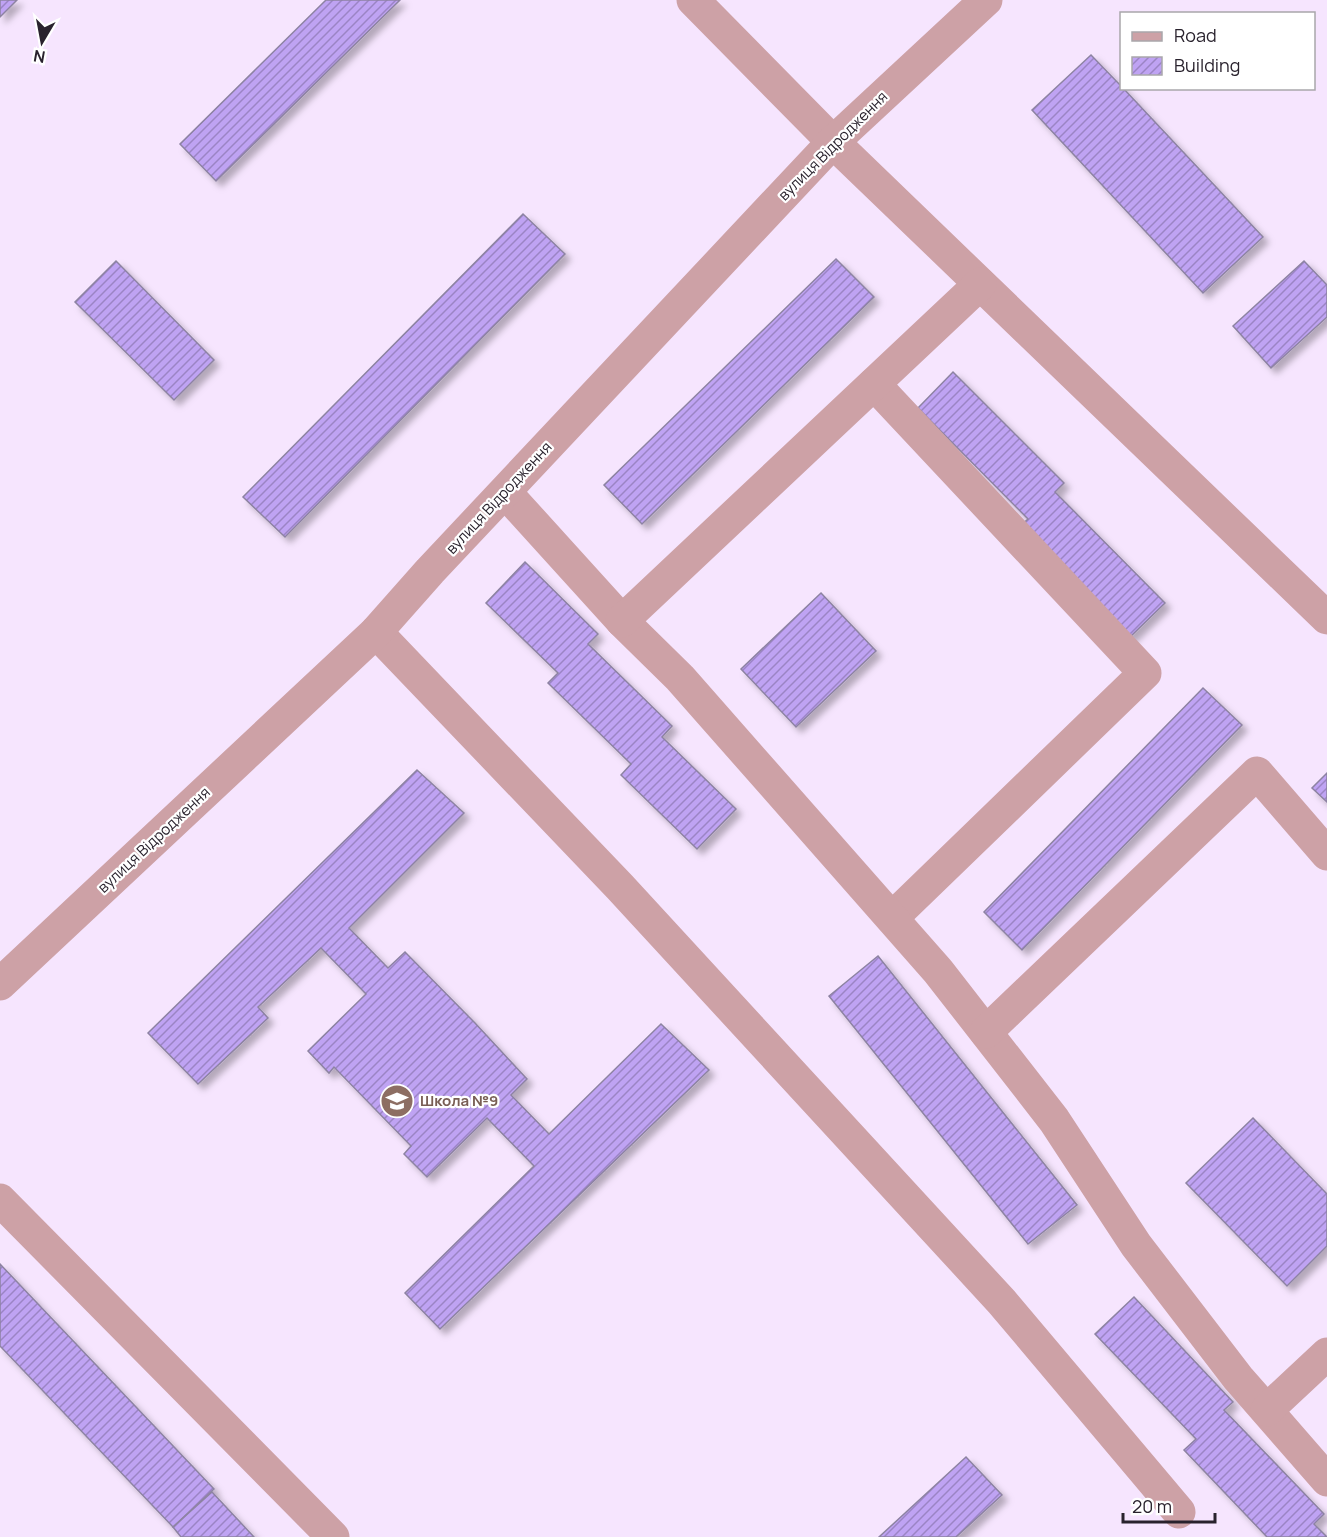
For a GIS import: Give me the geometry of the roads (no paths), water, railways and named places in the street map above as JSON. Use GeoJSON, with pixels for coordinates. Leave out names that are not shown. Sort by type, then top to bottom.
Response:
{"type":"FeatureCollection","features":[{"type":"Feature","properties":{"kind":"street"},"geometry":{"type":"LineString","coordinates":[[693,0],[833,142],[1327,618]]}},
{"type":"Feature","properties":{"kind":"street","name":"вулиця Відродження"},"geometry":{"type":"LineString","coordinates":[[0,984],[376,632],[430,571],[833,142],[986,0]]}},
{"type":"Feature","properties":{"kind":"street"},"geometry":{"type":"LineString","coordinates":[[622,621],[980,284]]}},
{"type":"Feature","properties":{"kind":"street"},"geometry":{"type":"LineString","coordinates":[[874,384],[1145,673],[892,918]]}},
{"type":"Feature","properties":{"kind":"street"},"geometry":{"type":"LineString","coordinates":[[505,492],[622,621],[680,678],[938,970],[1054,1120],[1136,1245],[1238,1378],[1327,1480]]}},
{"type":"Feature","properties":{"kind":"street"},"geometry":{"type":"LineString","coordinates":[[376,632],[620,886],[1002,1302],[1179,1512]]}},
{"type":"Feature","properties":{"kind":"street"},"geometry":{"type":"LineString","coordinates":[[986,1032],[1257,773],[1327,854]]}},
{"type":"Feature","properties":{"kind":"street"},"geometry":{"type":"LineString","coordinates":[[0,1200],[333,1537]]}},
{"type":"Feature","properties":{"kind":"street"},"geometry":{"type":"LineString","coordinates":[[1267,1410],[1327,1354]]}},
{"type":"Feature","properties":{"kind":"place","name":"Школа №9"},"geometry":{"type":"Point","coordinates":[397,1101]}}]}
